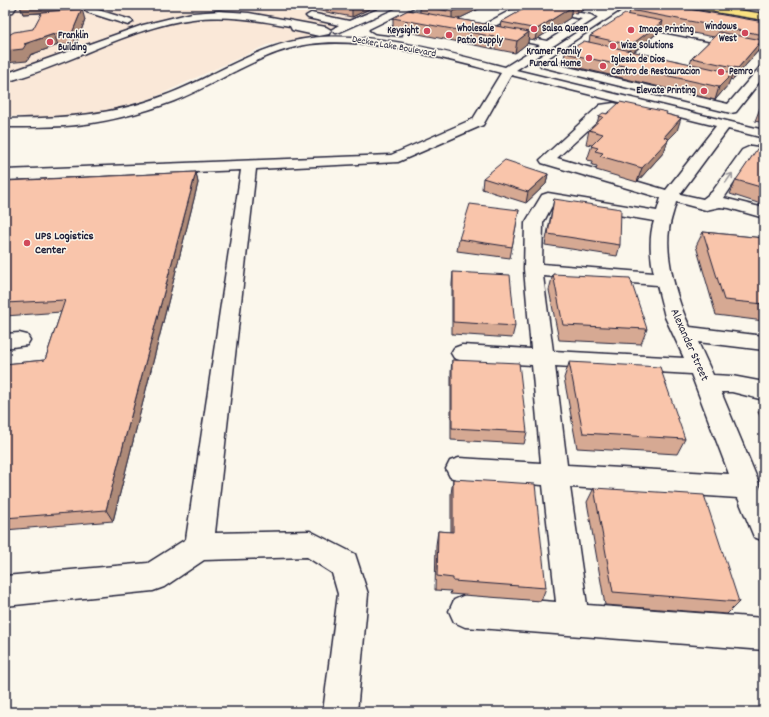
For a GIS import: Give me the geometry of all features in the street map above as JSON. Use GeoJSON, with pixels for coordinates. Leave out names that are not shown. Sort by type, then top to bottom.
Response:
{"type":"FeatureCollection","features":[{"type":"Feature","properties":{"kind":"highway"},"geometry":{"type":"LineString","coordinates":[[691,5],[764,17]]}},
{"type":"Feature","properties":{"kind":"highway"},"geometry":{"type":"LineString","coordinates":[[741,5],[764,9]]}},
{"type":"Feature","properties":{"kind":"street"},"geometry":{"type":"LineString","coordinates":[[5,5],[13,5],[10,10],[5,11]]}},
{"type":"Feature","properties":{"kind":"street"},"geometry":{"type":"LineString","coordinates":[[92,5],[90,10],[130,27]]}},
{"type":"Feature","properties":{"kind":"street"},"geometry":{"type":"LineString","coordinates":[[164,12],[187,9],[188,5]]}},
{"type":"Feature","properties":{"kind":"street"},"geometry":{"type":"LineString","coordinates":[[8,75],[130,27],[174,19],[207,9],[296,26],[296,28],[328,35],[348,24],[396,5]]}},
{"type":"Feature","properties":{"kind":"street"},"geometry":{"type":"LineString","coordinates":[[357,40],[428,5]]}},
{"type":"Feature","properties":{"kind":"street"},"geometry":{"type":"LineString","coordinates":[[527,75],[634,7],[672,14]]}},
{"type":"Feature","properties":{"kind":"street"},"geometry":{"type":"LineString","coordinates":[[5,175],[393,159],[478,122],[509,63],[525,59],[594,16],[537,8],[531,11],[514,12],[497,9]]}},
{"type":"Feature","properties":{"kind":"street"},"geometry":{"type":"LineString","coordinates":[[514,12],[476,29],[548,44]]}},
{"type":"Feature","properties":{"kind":"street"},"geometry":{"type":"LineString","coordinates":[[304,15],[348,24]]}},
{"type":"Feature","properties":{"kind":"street"},"geometry":{"type":"LineString","coordinates":[[406,16],[420,18]]}},
{"type":"Feature","properties":{"kind":"street"},"geometry":{"type":"LineString","coordinates":[[130,27],[140,18]]}},
{"type":"Feature","properties":{"kind":"street"},"geometry":{"type":"LineString","coordinates":[[614,20],[764,49]]}},
{"type":"Feature","properties":{"kind":"street"},"geometry":{"type":"LineString","coordinates":[[375,30],[411,36]]}},
{"type":"Feature","properties":{"kind":"street","name":"Decker Lake Boulevard"},"geometry":{"type":"LineString","coordinates":[[5,123],[67,122],[127,112],[170,98],[281,47],[328,35],[509,63],[527,75],[686,125],[694,116],[725,118]]}},
{"type":"Feature","properties":{"kind":"street"},"geometry":{"type":"LineString","coordinates":[[574,46],[588,50]]}},
{"type":"Feature","properties":{"kind":"street"},"geometry":{"type":"LineString","coordinates":[[525,59],[725,118],[764,134]]}},
{"type":"Feature","properties":{"kind":"street","name":"Alexander Street"},"geometry":{"type":"LineString","coordinates":[[764,69],[725,118],[670,196],[662,217],[660,237],[661,266],[675,317],[702,375],[764,528]]}},
{"type":"Feature","properties":{"kind":"street"},"geometry":{"type":"LineString","coordinates":[[736,82],[750,85]]}},
{"type":"Feature","properties":{"kind":"street"},"geometry":{"type":"LineString","coordinates":[[618,103],[606,108],[547,160],[706,205],[725,203],[764,213]]}},
{"type":"Feature","properties":{"kind":"street"},"geometry":{"type":"LineString","coordinates":[[706,205],[718,195],[747,153],[757,151]]}},
{"type":"Feature","properties":{"kind":"street"},"geometry":{"type":"LineString","coordinates":[[199,547],[249,165]]}},
{"type":"Feature","properties":{"kind":"street"},"geometry":{"type":"LineString","coordinates":[[574,620],[555,474],[533,269],[534,223],[548,198],[662,217]]}},
{"type":"Feature","properties":{"kind":"street"},"geometry":{"type":"LineString","coordinates":[[706,205],[714,213],[764,225]]}},
{"type":"Feature","properties":{"kind":"street"},"geometry":{"type":"LineString","coordinates":[[533,269],[664,280]]}},
{"type":"Feature","properties":{"kind":"street"},"geometry":{"type":"LineString","coordinates":[[682,333],[764,343]]}},
{"type":"Feature","properties":{"kind":"street"},"geometry":{"type":"LineString","coordinates":[[462,353],[543,357],[702,375],[732,384],[764,391]]}},
{"type":"Feature","properties":{"kind":"street"},"geometry":{"type":"LineString","coordinates":[[459,469],[748,487]]}},
{"type":"Feature","properties":{"kind":"street"},"geometry":{"type":"LineString","coordinates":[[5,591],[153,577],[199,547],[310,544],[346,564],[353,594],[340,712]]}},
{"type":"Feature","properties":{"kind":"street"},"geometry":{"type":"LineString","coordinates":[[465,611],[764,634]]}},
{"type":"Feature","properties":{"kind":"shaded area"},"geometry":{"type":"Polygon","coordinates":[[[5,5],[400,5],[326,34],[267,45],[155,97],[108,111],[48,118],[5,116],[5,5]]]}},
{"type":"Feature","properties":{"kind":"building"},"geometry":{"type":"Polygon","coordinates":[[[342,5],[356,5],[352,7],[342,5]]]}},
{"type":"Feature","properties":{"kind":"building"},"geometry":{"type":"Polygon","coordinates":[[[420,5],[467,5],[452,12],[420,5]]]}},
{"type":"Feature","properties":{"kind":"building"},"geometry":{"type":"Polygon","coordinates":[[[531,5],[560,5],[572,7],[537,29],[501,22],[531,5]]]}},
{"type":"Feature","properties":{"kind":"building"},"geometry":{"type":"Polygon","coordinates":[[[638,5],[665,5],[764,22],[764,35],[630,10],[638,5]]]}},
{"type":"Feature","properties":{"kind":"building"},"geometry":{"type":"Polygon","coordinates":[[[82,9],[72,33],[54,34],[24,44],[26,44],[23,49],[5,51],[5,37],[14,32],[33,29],[42,12],[82,9]]]}},
{"type":"Feature","properties":{"kind":"building"},"geometry":{"type":"Polygon","coordinates":[[[408,10],[529,32],[517,41],[393,18],[408,10]]]}},
{"type":"Feature","properties":{"kind":"building"},"geometry":{"type":"Polygon","coordinates":[[[625,14],[663,21],[631,45],[590,36],[625,14]]]}},
{"type":"Feature","properties":{"kind":"building"},"geometry":{"type":"Polygon","coordinates":[[[719,32],[762,40],[738,68],[692,58],[719,32]]]}},
{"type":"Feature","properties":{"kind":"building"},"geometry":{"type":"Polygon","coordinates":[[[584,41],[733,73],[719,87],[565,53],[584,41]]]}},
{"type":"Feature","properties":{"kind":"building"},"geometry":{"type":"Polygon","coordinates":[[[620,102],[667,112],[666,114],[681,118],[664,137],[669,139],[642,168],[600,156],[603,153],[595,151],[598,148],[591,146],[603,134],[589,130],[603,117],[599,116],[603,113],[607,114],[620,102]]]}},
{"type":"Feature","properties":{"kind":"building"},"geometry":{"type":"Polygon","coordinates":[[[764,103],[764,109],[760,108],[764,103]]]}},
{"type":"Feature","properties":{"kind":"building"},"geometry":{"type":"Polygon","coordinates":[[[759,146],[764,148],[764,188],[736,180],[759,146]]]}},
{"type":"Feature","properties":{"kind":"building"},"geometry":{"type":"Polygon","coordinates":[[[505,160],[548,174],[528,192],[483,178],[505,160]]]}},
{"type":"Feature","properties":{"kind":"building"},"geometry":{"type":"Polygon","coordinates":[[[196,172],[106,510],[5,518],[5,364],[45,360],[65,300],[5,303],[5,181],[196,172]]]}},
{"type":"Feature","properties":{"kind":"building"},"geometry":{"type":"Polygon","coordinates":[[[554,199],[621,209],[620,245],[548,234],[554,199]]]}},
{"type":"Feature","properties":{"kind":"building"},"geometry":{"type":"Polygon","coordinates":[[[470,204],[519,210],[512,247],[459,239],[470,204]]]}},
{"type":"Feature","properties":{"kind":"building"},"geometry":{"type":"Polygon","coordinates":[[[703,232],[764,238],[764,304],[724,300],[703,232]]]}},
{"type":"Feature","properties":{"kind":"building"},"geometry":{"type":"Polygon","coordinates":[[[453,272],[510,275],[515,326],[453,322],[453,272]]]}},
{"type":"Feature","properties":{"kind":"building"},"geometry":{"type":"Polygon","coordinates":[[[553,274],[630,278],[647,329],[563,325],[553,274]]]}},
{"type":"Feature","properties":{"kind":"building"},"geometry":{"type":"Polygon","coordinates":[[[452,360],[519,363],[527,432],[452,428],[452,360]]]}},
{"type":"Feature","properties":{"kind":"building"},"geometry":{"type":"Polygon","coordinates":[[[569,362],[660,367],[685,439],[583,433],[569,362]]]}},
{"type":"Feature","properties":{"kind":"building"},"geometry":{"type":"Polygon","coordinates":[[[453,479],[535,484],[546,588],[453,581],[453,578],[437,576],[438,531],[453,532],[453,479]]]}},
{"type":"Feature","properties":{"kind":"building"},"geometry":{"type":"Polygon","coordinates":[[[594,488],[704,495],[739,602],[613,592],[594,488]]]}},
{"type":"Feature","properties":{"kind":"place","name":"Salsa Queen"},"geometry":{"type":"Point","coordinates":[534,29]}},
{"type":"Feature","properties":{"kind":"place","name":"Image Printing"},"geometry":{"type":"Point","coordinates":[631,30]}},
{"type":"Feature","properties":{"kind":"place","name":"Keysight"},"geometry":{"type":"Point","coordinates":[427,31]}},
{"type":"Feature","properties":{"kind":"place","name":"Windows West"},"geometry":{"type":"Point","coordinates":[745,33]}},
{"type":"Feature","properties":{"kind":"place","name":"Wholesale Patio Supply"},"geometry":{"type":"Point","coordinates":[449,35]}},
{"type":"Feature","properties":{"kind":"place","name":"Franklin Building"},"geometry":{"type":"Point","coordinates":[50,42]}},
{"type":"Feature","properties":{"kind":"place","name":"Wize Solutions"},"geometry":{"type":"Point","coordinates":[613,46]}},
{"type":"Feature","properties":{"kind":"place","name":"Kramer Family Funeral Home"},"geometry":{"type":"Point","coordinates":[589,58]}},
{"type":"Feature","properties":{"kind":"place","name":"Iglesia de Dios Centro de Restauracion"},"geometry":{"type":"Point","coordinates":[603,66]}},
{"type":"Feature","properties":{"kind":"place","name":"Pemro"},"geometry":{"type":"Point","coordinates":[721,72]}},
{"type":"Feature","properties":{"kind":"place","name":"Elevate Printing"},"geometry":{"type":"Point","coordinates":[704,91]}},
{"type":"Feature","properties":{"kind":"place","name":"UPS Logistics Center"},"geometry":{"type":"Point","coordinates":[27,243]}}]}
